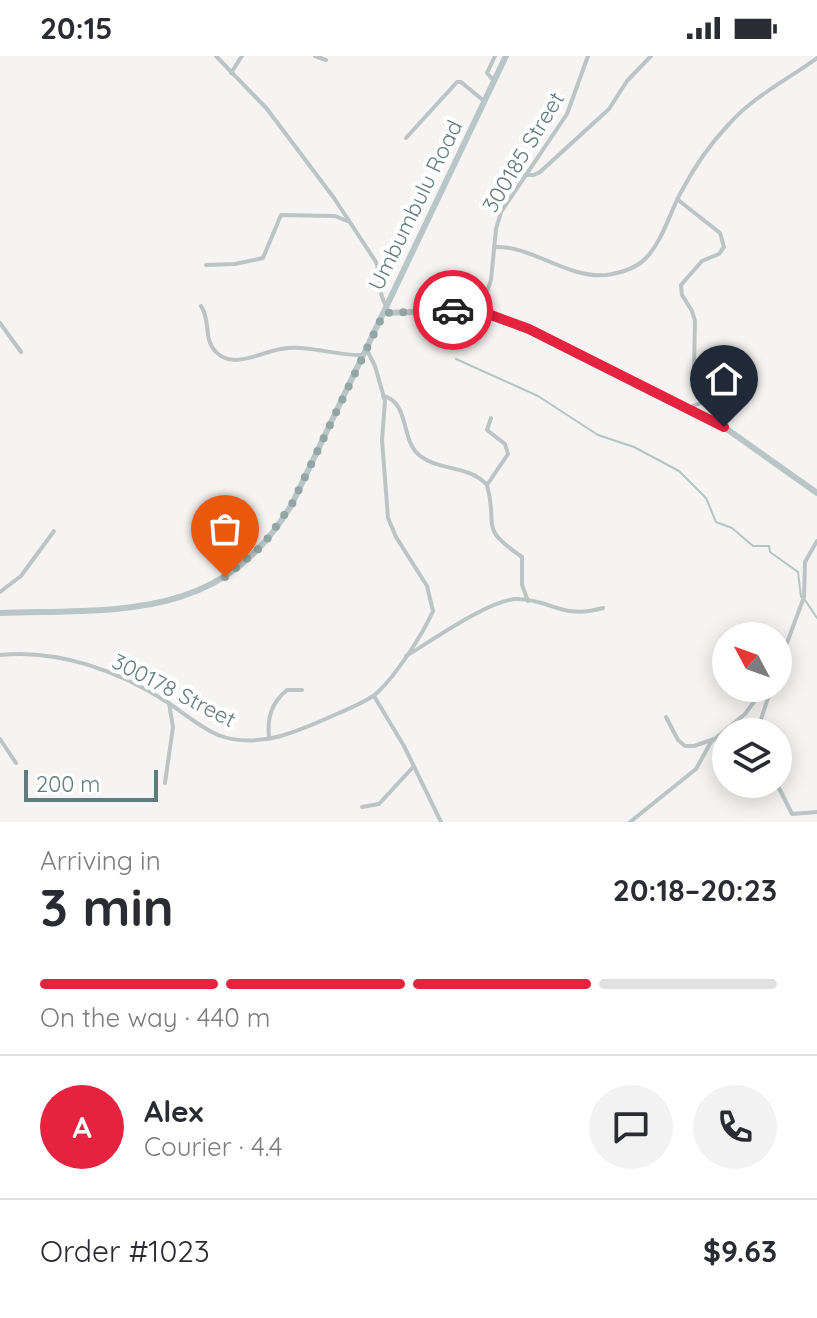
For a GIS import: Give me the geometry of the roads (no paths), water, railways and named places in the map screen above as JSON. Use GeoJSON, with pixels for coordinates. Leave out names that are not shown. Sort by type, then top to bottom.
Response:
{"type":"FeatureCollection","features":[{"type":"Feature","properties":{"kind":"main road","name":"Umbumbulu Road"},"geometry":{"type":"LineString","coordinates":[[0,613],[148,606],[187,595],[234,570],[263,545],[292,504],[506,56]]}},
{"type":"Feature","properties":{"kind":"main road"},"geometry":{"type":"LineString","coordinates":[[385,310],[480,311],[565,345],[732,433],[817,493]]}},
{"type":"Feature","properties":{"kind":"street"},"geometry":{"type":"LineString","coordinates":[[216,56],[267,109],[376,262],[385,310]]}},
{"type":"Feature","properties":{"kind":"street"},"geometry":{"type":"LineString","coordinates":[[231,73],[242,56]]}},
{"type":"Feature","properties":{"kind":"street"},"geometry":{"type":"LineString","coordinates":[[315,56],[326,60]]}},
{"type":"Feature","properties":{"kind":"street"},"geometry":{"type":"LineString","coordinates":[[494,81],[487,73],[495,56]]}},
{"type":"Feature","properties":{"kind":"street","name":"300185 Street"},"geometry":{"type":"LineString","coordinates":[[480,311],[491,280],[501,212],[567,114],[588,56]]}},
{"type":"Feature","properties":{"kind":"street"},"geometry":{"type":"LineString","coordinates":[[525,175],[536,175],[600,119],[627,81],[651,56]]}},
{"type":"Feature","properties":{"kind":"street"},"geometry":{"type":"LineString","coordinates":[[494,247],[511,247],[555,264],[596,274],[624,271],[639,264],[654,248],[700,159],[740,112],[761,94],[817,58]]}},
{"type":"Feature","properties":{"kind":"street"},"geometry":{"type":"LineString","coordinates":[[406,138],[457,82],[485,101]]}},
{"type":"Feature","properties":{"kind":"street"},"geometry":{"type":"LineString","coordinates":[[677,199],[720,233],[724,247],[719,254],[702,261],[681,285],[682,295],[695,321],[694,369],[706,395],[703,402],[686,409]]}},
{"type":"Feature","properties":{"kind":"street"},"geometry":{"type":"LineString","coordinates":[[206,265],[235,264],[263,258],[279,217],[335,216],[349,222]]}},
{"type":"Feature","properties":{"kind":"street"},"geometry":{"type":"LineString","coordinates":[[201,306],[206,314],[209,343],[218,355],[227,360],[290,347],[347,355],[366,353],[373,361],[386,411],[382,440],[388,518],[433,601],[428,623],[374,696],[414,766],[441,822]]}},
{"type":"Feature","properties":{"kind":"street"},"geometry":{"type":"LineString","coordinates":[[0,323],[21,352]]}},
{"type":"Feature","properties":{"kind":"street"},"geometry":{"type":"LineString","coordinates":[[383,396],[391,399],[400,409],[410,442],[418,454],[432,462],[471,472],[487,485]]}},
{"type":"Feature","properties":{"kind":"street"},"geometry":{"type":"LineString","coordinates":[[491,418],[487,430],[505,444],[508,454],[487,485],[492,528],[499,541],[522,557],[522,585],[528,601]]}},
{"type":"Feature","properties":{"kind":"street"},"geometry":{"type":"LineString","coordinates":[[0,592],[21,576],[54,531]]}},
{"type":"Feature","properties":{"kind":"street"},"geometry":{"type":"LineString","coordinates":[[792,629],[804,597],[805,562],[817,541]]}},
{"type":"Feature","properties":{"kind":"street"},"geometry":{"type":"LineString","coordinates":[[404,658],[452,627],[516,599],[576,613],[603,608]]}},
{"type":"Feature","properties":{"kind":"street","name":"300178 Street"},"geometry":{"type":"LineString","coordinates":[[0,655],[27,653],[95,667],[169,703],[217,735],[240,740],[269,738],[316,724],[374,696]]}},
{"type":"Feature","properties":{"kind":"street"},"geometry":{"type":"LineString","coordinates":[[269,738],[268,719],[275,703],[287,690],[302,690]]}},
{"type":"Feature","properties":{"kind":"street"},"geometry":{"type":"LineString","coordinates":[[740,718],[754,702]]}},
{"type":"Feature","properties":{"kind":"street"},"geometry":{"type":"LineString","coordinates":[[165,783],[173,727],[169,703]]}},
{"type":"Feature","properties":{"kind":"street"},"geometry":{"type":"LineString","coordinates":[[666,717],[685,746],[712,740]]}},
{"type":"Feature","properties":{"kind":"street"},"geometry":{"type":"LineString","coordinates":[[0,739],[16,763]]}},
{"type":"Feature","properties":{"kind":"street"},"geometry":{"type":"LineString","coordinates":[[630,822],[661,794],[696,769],[712,742]]}},
{"type":"Feature","properties":{"kind":"street"},"geometry":{"type":"LineString","coordinates":[[362,807],[379,804],[414,766]]}},
{"type":"Feature","properties":{"kind":"street"},"geometry":{"type":"LineString","coordinates":[[784,798],[795,820]]}},
{"type":"Feature","properties":{"kind":"street"},"geometry":{"type":"LineString","coordinates":[[792,814],[817,812]]}},
{"type":"Feature","properties":{"kind":"waterway"},"geometry":{"type":"LineString","coordinates":[[456,359],[538,396],[598,435],[634,447],[679,471],[706,498],[716,522],[732,528],[753,546],[769,546],[770,552],[798,572],[801,597]]}},
{"type":"Feature","properties":{"kind":"waterway"},"geometry":{"type":"LineString","coordinates":[[805,600],[817,618]]}}]}
